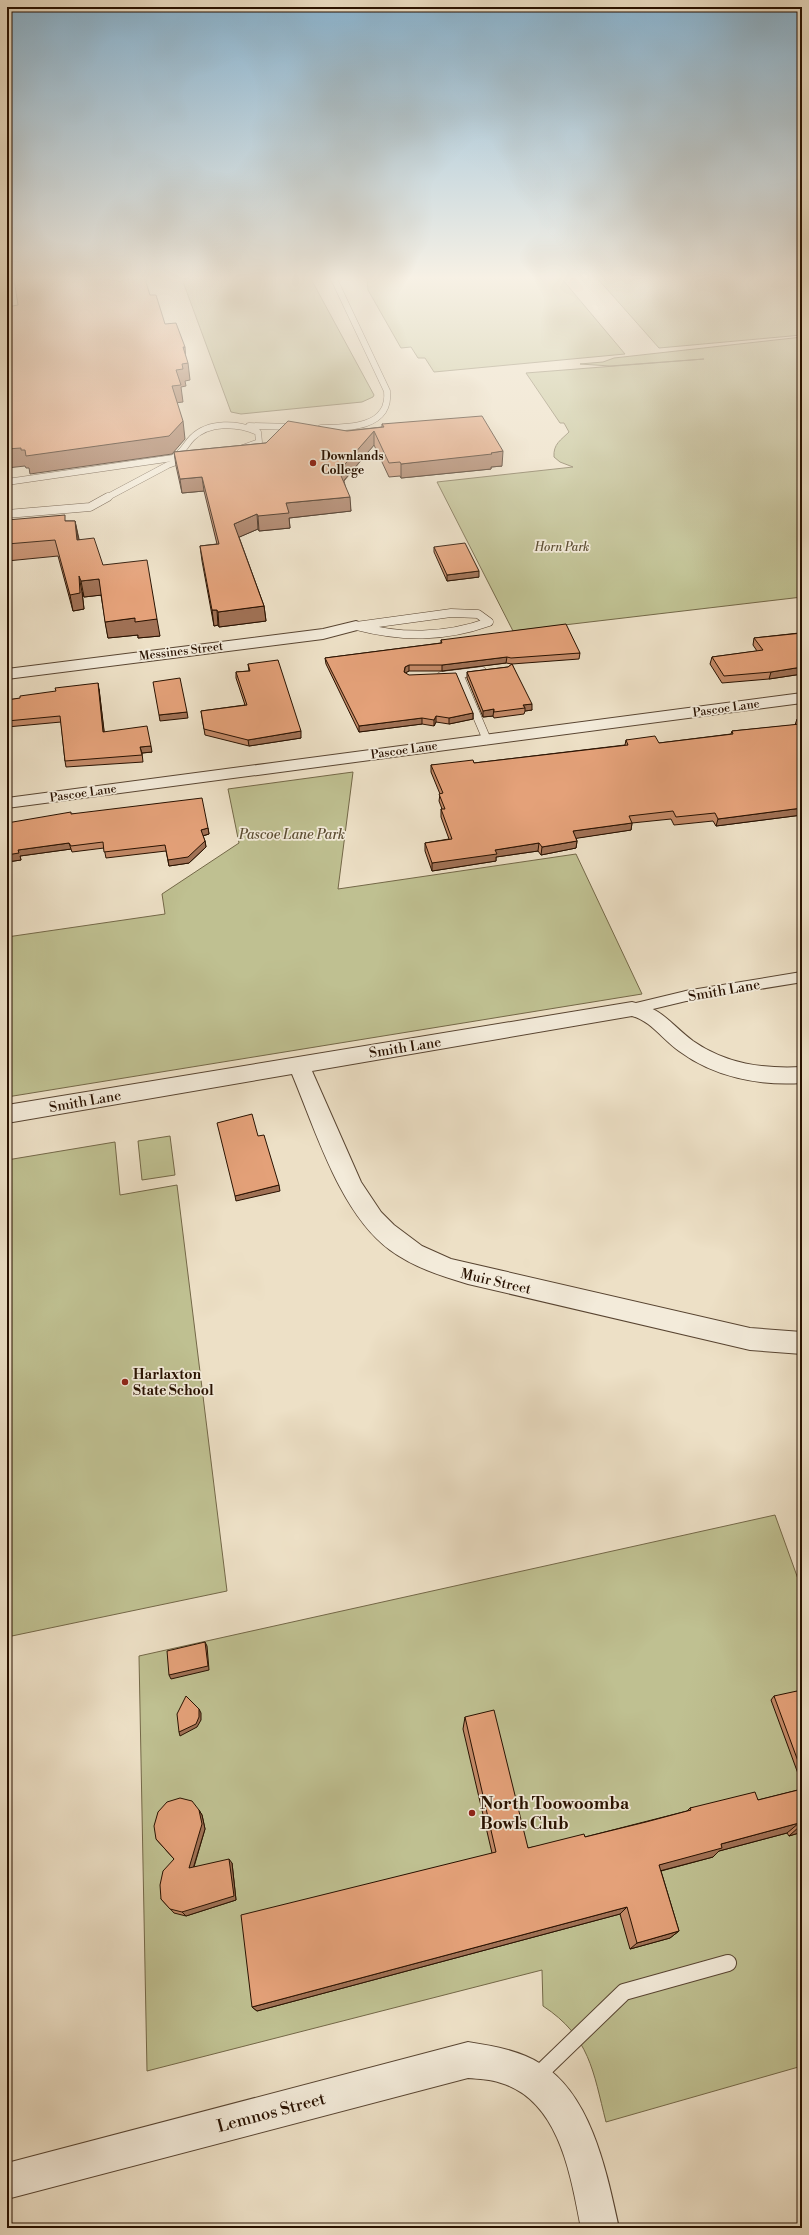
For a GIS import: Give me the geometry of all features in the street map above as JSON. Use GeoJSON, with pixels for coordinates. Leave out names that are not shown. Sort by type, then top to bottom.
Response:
{"type":"FeatureCollection","features":[{"type":"Feature","properties":{"kind":"street","name":"Messines Street"},"geometry":{"type":"LineString","coordinates":[[7,674],[323,634],[356,626]]}},
{"type":"Feature","properties":{"kind":"street","name":"Pascoe Lane"},"geometry":{"type":"LineString","coordinates":[[7,803],[802,698]]}},
{"type":"Feature","properties":{"kind":"street","name":"Smith Lane"},"geometry":{"type":"LineString","coordinates":[[7,1114],[632,1009]]}},
{"type":"Feature","properties":{"kind":"street"},"geometry":{"type":"LineString","coordinates":[[632,1009],[648,1013],[657,1018],[686,1046],[716,1062],[753,1074],[772,1076],[802,1075]]}},
{"type":"Feature","properties":{"kind":"street","name":"Muir Street"},"geometry":{"type":"LineString","coordinates":[[299,1065],[362,1206],[375,1224],[393,1240],[428,1261],[468,1274],[750,1339],[802,1343]]}},
{"type":"Feature","properties":{"kind":"street","name":"Lemnos Street"},"geometry":{"type":"LineString","coordinates":[[7,2182],[468,2060],[491,2061],[505,2065],[534,2080],[553,2097],[569,2120],[581,2146],[590,2175],[600,2228]]}},
{"type":"Feature","properties":{"kind":"lane"},"geometry":{"type":"LineString","coordinates":[[7,482],[173,458],[182,454],[194,435],[204,430],[225,426],[344,428],[372,420],[386,411],[389,401],[383,383]]}},
{"type":"Feature","properties":{"kind":"lane"},"geometry":{"type":"LineString","coordinates":[[242,426],[254,430],[260,438]]}},
{"type":"Feature","properties":{"kind":"lane"},"geometry":{"type":"LineString","coordinates":[[231,450],[252,445],[259,442],[260,438],[273,432],[293,427]]}},
{"type":"Feature","properties":{"kind":"lane"},"geometry":{"type":"LineString","coordinates":[[7,514],[90,507],[168,465],[196,456]]}},
{"type":"Feature","properties":{"kind":"lane"},"geometry":{"type":"LineString","coordinates":[[451,613],[480,614],[487,618],[489,622],[460,632],[423,636],[378,633],[356,626],[451,613]]}},
{"type":"Feature","properties":{"kind":"lane"},"geometry":{"type":"LineString","coordinates":[[429,676],[493,670]]}},
{"type":"Feature","properties":{"kind":"lane"},"geometry":{"type":"LineString","coordinates":[[459,674],[478,715],[487,740]]}},
{"type":"Feature","properties":{"kind":"lane","name":"Smith Lane"},"geometry":{"type":"LineString","coordinates":[[632,1009],[686,996],[802,977]]}},
{"type":"Feature","properties":{"kind":"lane"},"geometry":{"type":"LineString","coordinates":[[534,2080],[624,1992],[728,1963]]}},
{"type":"Feature","properties":{"kind":"green space"},"geometry":{"type":"Polygon","coordinates":[[[220,383],[368,383],[374,395],[373,397],[362,402],[241,414],[231,412],[220,383]]]}},
{"type":"Feature","properties":{"kind":"green space","name":"Horn Park"},"geometry":{"type":"Polygon","coordinates":[[[533,383],[802,383],[802,597],[513,631],[437,482],[573,467],[560,462],[554,457],[556,445],[569,432],[564,423],[560,423],[533,383]]]}},
{"type":"Feature","properties":{"kind":"green space","name":"Pascoe Lane Park"},"geometry":{"type":"Polygon","coordinates":[[[353,772],[338,889],[576,854],[642,994],[7,1097],[7,937],[165,914],[162,894],[239,843],[228,789],[353,772]]]}},
{"type":"Feature","properties":{"kind":"green space"},"geometry":{"type":"Polygon","coordinates":[[[170,1136],[175,1175],[142,1180],[138,1141],[170,1136]]]}},
{"type":"Feature","properties":{"kind":"green space","name":"Harlaxton State School"},"geometry":{"type":"Polygon","coordinates":[[[115,1142],[120,1195],[177,1185],[227,1591],[7,1637],[7,1160],[115,1142]]]}},
{"type":"Feature","properties":{"kind":"green space","name":"North Toowoomba Bowls Club"},"geometry":{"type":"Polygon","coordinates":[[[775,1515],[802,1590],[802,2066],[606,2122],[593,2071],[580,2043],[571,2030],[559,2018],[543,2006],[542,1970],[147,2071],[139,1656],[775,1515]]]}},
{"type":"Feature","properties":{"kind":"building"},"geometry":{"type":"Polygon","coordinates":[[[7,383],[180,383],[181,385],[172,386],[183,421],[169,436],[26,456],[25,450],[21,450],[21,448],[7,449],[7,383]]]}},
{"type":"Feature","properties":{"kind":"building"},"geometry":{"type":"Polygon","coordinates":[[[482,416],[503,451],[491,453],[492,454],[401,464],[400,462],[389,463],[374,431],[339,471],[350,497],[286,503],[289,513],[258,516],[257,514],[234,524],[264,606],[218,612],[217,610],[212,610],[200,546],[219,544],[202,477],[180,479],[174,452],[266,443],[288,421],[347,431],[384,427],[382,424],[482,416]]]}},
{"type":"Feature","properties":{"kind":"building"},"geometry":{"type":"Polygon","coordinates":[[[65,515],[65,521],[75,521],[77,540],[94,538],[103,565],[147,560],[157,619],[135,622],[135,618],[105,622],[99,579],[81,581],[79,576],[80,593],[70,595],[55,540],[7,544],[7,520],[65,515]]]}},
{"type":"Feature","properties":{"kind":"building"},"geometry":{"type":"Polygon","coordinates":[[[465,543],[479,571],[447,575],[434,547],[465,543]]]}},
{"type":"Feature","properties":{"kind":"building"},"geometry":{"type":"Polygon","coordinates":[[[566,624],[580,653],[511,658],[507,657],[442,665],[409,665],[405,667],[404,672],[409,675],[456,673],[473,713],[449,718],[436,716],[434,720],[422,718],[359,726],[325,658],[442,643],[441,640],[566,624]]]}},
{"type":"Feature","properties":{"kind":"building"},"geometry":{"type":"Polygon","coordinates":[[[802,633],[802,667],[771,672],[724,676],[712,657],[763,650],[754,638],[802,633]]]}},
{"type":"Feature","properties":{"kind":"building"},"geometry":{"type":"Polygon","coordinates":[[[278,660],[301,731],[248,740],[204,729],[201,711],[247,705],[236,672],[250,671],[248,664],[278,660]]]}},
{"type":"Feature","properties":{"kind":"building"},"geometry":{"type":"Polygon","coordinates":[[[512,664],[532,704],[523,705],[525,708],[494,712],[494,709],[483,711],[467,672],[508,667],[512,664]]]}},
{"type":"Feature","properties":{"kind":"building"},"geometry":{"type":"Polygon","coordinates":[[[180,678],[187,712],[159,715],[153,682],[180,678]]]}},
{"type":"Feature","properties":{"kind":"building"},"geometry":{"type":"Polygon","coordinates":[[[98,683],[103,732],[147,726],[151,746],[140,747],[142,755],[65,761],[60,716],[7,721],[7,700],[20,698],[20,696],[56,691],[55,688],[98,683]]]}},
{"type":"Feature","properties":{"kind":"building"},"geometry":{"type":"Polygon","coordinates":[[[797,719],[802,719],[802,808],[718,819],[715,813],[676,817],[673,811],[629,816],[632,823],[573,831],[577,841],[542,847],[539,843],[495,850],[497,854],[432,863],[425,843],[452,839],[441,809],[445,809],[439,794],[443,793],[431,765],[473,760],[474,763],[628,745],[626,740],[655,736],[659,743],[733,734],[732,731],[800,724],[797,719]]]}},
{"type":"Feature","properties":{"kind":"building"},"geometry":{"type":"Polygon","coordinates":[[[202,798],[208,828],[201,830],[205,841],[188,857],[168,860],[165,845],[104,852],[103,842],[71,846],[69,843],[18,850],[19,853],[7,855],[7,823],[71,812],[71,814],[202,798]]]}},
{"type":"Feature","properties":{"kind":"building"},"geometry":{"type":"Polygon","coordinates":[[[252,1114],[258,1136],[264,1135],[279,1185],[235,1196],[217,1123],[252,1114]]]}},
{"type":"Feature","properties":{"kind":"building"},"geometry":{"type":"Polygon","coordinates":[[[205,1642],[208,1666],[169,1675],[167,1651],[205,1642]]]}},
{"type":"Feature","properties":{"kind":"building"},"geometry":{"type":"Polygon","coordinates":[[[797,1691],[802,1704],[802,1772],[774,1696],[797,1691]]]}},
{"type":"Feature","properties":{"kind":"building"},"geometry":{"type":"Polygon","coordinates":[[[186,1696],[199,1709],[199,1717],[196,1724],[179,1732],[177,1714],[186,1696]]]}},
{"type":"Feature","properties":{"kind":"building"},"geometry":{"type":"Polygon","coordinates":[[[494,1710],[528,1848],[584,1834],[585,1837],[646,1822],[691,1810],[690,1808],[755,1792],[758,1800],[802,1789],[802,1826],[800,1826],[799,1823],[721,1844],[722,1848],[659,1865],[679,1931],[637,1943],[627,1907],[252,2007],[241,1915],[496,1852],[465,1717],[494,1710]]]}},
{"type":"Feature","properties":{"kind":"building"},"geometry":{"type":"Polygon","coordinates":[[[180,1798],[192,1801],[199,1810],[202,1824],[189,1868],[229,1859],[234,1896],[182,1912],[170,1909],[161,1899],[160,1885],[163,1871],[174,1859],[156,1839],[154,1826],[158,1812],[167,1802],[180,1798]]]}},
{"type":"Feature","properties":{"kind":"place","name":"Downlands College"},"geometry":{"type":"Point","coordinates":[313,463]}},
{"type":"Feature","properties":{"kind":"place","name":"Harlaxton State School"},"geometry":{"type":"Point","coordinates":[125,1382]}},
{"type":"Feature","properties":{"kind":"place","name":"North Toowoomba Bowls Club"},"geometry":{"type":"Point","coordinates":[472,1813]}}]}
